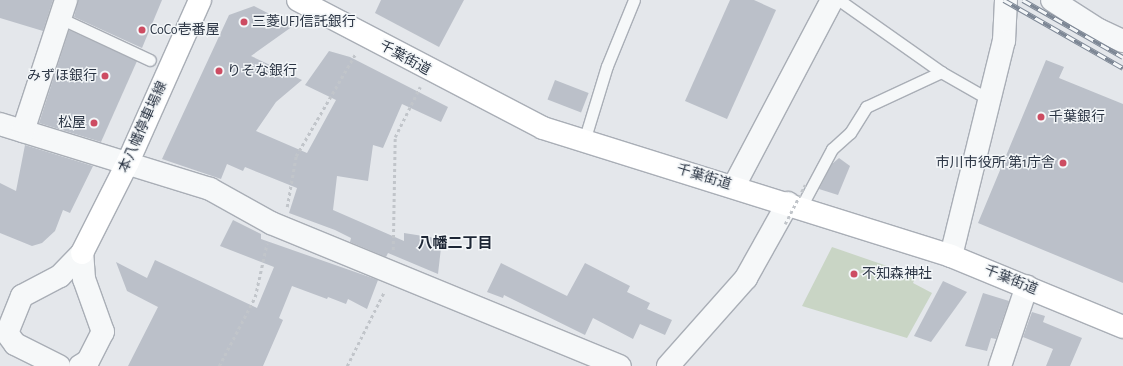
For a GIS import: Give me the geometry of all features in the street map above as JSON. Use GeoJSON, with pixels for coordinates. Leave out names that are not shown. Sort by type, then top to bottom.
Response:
{"type":"FeatureCollection","features":[{"type":"Feature","properties":{"kind":"main road","name":"本八幡停車場線"},"geometry":{"type":"LineString","coordinates":[[82,253],[128,162],[200,0]]}},
{"type":"Feature","properties":{"kind":"main road","name":"千葉街道"},"geometry":{"type":"LineString","coordinates":[[298,0],[322,5],[496,106],[543,128],[734,186],[791,211],[951,256],[1027,286],[1123,327]]}},
{"type":"Feature","properties":{"kind":"street"},"geometry":{"type":"LineString","coordinates":[[734,186],[832,0]]}},
{"type":"Feature","properties":{"kind":"street"},"geometry":{"type":"LineString","coordinates":[[951,256],[1004,41],[1006,0]]}},
{"type":"Feature","properties":{"kind":"street"},"geometry":{"type":"LineString","coordinates":[[1052,0],[1099,30],[1123,41]]}},
{"type":"Feature","properties":{"kind":"street"},"geometry":{"type":"LineString","coordinates":[[23,131],[63,9]]}},
{"type":"Feature","properties":{"kind":"street"},"geometry":{"type":"LineString","coordinates":[[0,124],[128,162],[210,189],[278,219],[394,266],[620,366]]}},
{"type":"Feature","properties":{"kind":"street"},"geometry":{"type":"LineString","coordinates":[[668,366],[746,278],[791,211]]}},
{"type":"Feature","properties":{"kind":"street"},"geometry":{"type":"LineString","coordinates":[[59,366],[15,344],[7,334],[22,296],[60,276],[82,253]]}},
{"type":"Feature","properties":{"kind":"street"},"geometry":{"type":"LineString","coordinates":[[80,366],[88,361],[102,332],[84,279],[82,253]]}},
{"type":"Feature","properties":{"kind":"street"},"geometry":{"type":"LineString","coordinates":[[1000,366],[1027,286]]}},
{"type":"Feature","properties":{"kind":"lane"},"geometry":{"type":"LineString","coordinates":[[584,141],[607,66],[634,0]]}},
{"type":"Feature","properties":{"kind":"lane"},"geometry":{"type":"LineString","coordinates":[[839,0],[942,72],[990,100]]}},
{"type":"Feature","properties":{"kind":"lane"},"geometry":{"type":"LineString","coordinates":[[63,9],[150,60]]}},
{"type":"Feature","properties":{"kind":"lane"},"geometry":{"type":"LineString","coordinates":[[791,211],[832,149],[850,133],[866,107],[942,72]]}},
{"type":"Feature","properties":{"kind":"path"},"geometry":{"type":"LineString","coordinates":[[219,366],[255,297],[296,156],[357,51]]}},
{"type":"Feature","properties":{"kind":"path"},"geometry":{"type":"LineString","coordinates":[[347,366],[394,266],[392,158],[395,137],[421,85]]}},
{"type":"Feature","properties":{"kind":"path"},"geometry":{"type":"LineString","coordinates":[[791,211],[805,185]]}},
{"type":"Feature","properties":{"kind":"green space"},"geometry":{"type":"Polygon","coordinates":[[[832,247],[916,276],[913,283],[932,293],[907,338],[802,306],[832,247]]]}},
{"type":"Feature","properties":{"kind":"building"},"geometry":{"type":"Polygon","coordinates":[[[0,0],[53,0],[43,31],[0,18],[0,0]]]}},
{"type":"Feature","properties":{"kind":"building"},"geometry":{"type":"Polygon","coordinates":[[[78,0],[162,0],[142,48],[74,17],[78,0]]]}},
{"type":"Feature","properties":{"kind":"building"},"geometry":{"type":"Polygon","coordinates":[[[381,0],[464,0],[439,47],[375,13],[381,0]]]}},
{"type":"Feature","properties":{"kind":"building"},"geometry":{"type":"Polygon","coordinates":[[[730,0],[754,0],[776,10],[727,119],[685,101],[730,0]]]}},
{"type":"Feature","properties":{"kind":"building"},"geometry":{"type":"Polygon","coordinates":[[[254,6],[293,26],[251,56],[302,80],[276,102],[256,131],[307,153],[336,100],[305,85],[329,51],[350,57],[448,107],[441,122],[402,104],[383,148],[373,145],[368,181],[337,176],[333,210],[404,241],[404,233],[442,239],[438,274],[388,253],[386,257],[350,242],[351,238],[335,230],[289,213],[297,188],[245,167],[243,171],[227,164],[221,179],[162,159],[229,15],[254,6]]]}},
{"type":"Feature","properties":{"kind":"building"},"geometry":{"type":"Polygon","coordinates":[[[69,30],[137,61],[101,142],[39,123],[69,30]]]}},
{"type":"Feature","properties":{"kind":"building","name":"市川市役所 第1庁舎"},"geometry":{"type":"Polygon","coordinates":[[[1046,60],[1064,67],[1059,78],[1123,104],[1123,283],[978,223],[1046,60]]]}},
{"type":"Feature","properties":{"kind":"building"},"geometry":{"type":"Polygon","coordinates":[[[555,80],[589,93],[581,113],[547,100],[555,80]]]}},
{"type":"Feature","properties":{"kind":"building"},"geometry":{"type":"Polygon","coordinates":[[[25,145],[93,166],[70,213],[63,210],[55,231],[42,243],[32,246],[0,233],[0,183],[16,191],[25,145]]]}},
{"type":"Feature","properties":{"kind":"building"},"geometry":{"type":"Polygon","coordinates":[[[839,158],[850,166],[838,195],[819,189],[832,164],[839,158]]]}},
{"type":"Feature","properties":{"kind":"building"},"geometry":{"type":"Polygon","coordinates":[[[233,220],[261,234],[261,239],[378,280],[367,309],[348,299],[346,304],[328,297],[327,299],[292,286],[279,318],[283,320],[263,366],[128,366],[158,307],[127,291],[116,262],[147,278],[155,260],[257,308],[274,267],[220,246],[233,220]]]}},
{"type":"Feature","properties":{"kind":"building"},"geometry":{"type":"Polygon","coordinates":[[[501,263],[567,296],[585,263],[630,286],[627,292],[650,303],[647,309],[672,320],[665,335],[640,324],[633,339],[593,318],[585,335],[504,295],[503,298],[487,292],[501,263]]]}},
{"type":"Feature","properties":{"kind":"building"},"geometry":{"type":"Polygon","coordinates":[[[943,281],[967,292],[931,342],[914,336],[943,281]]]}},
{"type":"Feature","properties":{"kind":"building"},"geometry":{"type":"Polygon","coordinates":[[[983,293],[1009,301],[996,339],[991,338],[987,351],[965,346],[983,293]]]}},
{"type":"Feature","properties":{"kind":"building"},"geometry":{"type":"Polygon","coordinates":[[[1032,312],[1045,316],[1043,322],[1082,338],[1070,366],[1046,366],[1053,349],[1023,337],[1032,312]]]}},
{"type":"Feature","properties":{"kind":"railway"},"geometry":{"type":"LineString","coordinates":[[1004,0],[1123,68]]}},
{"type":"Feature","properties":{"kind":"railway"},"geometry":{"type":"LineString","coordinates":[[1023,0],[1123,57]]}},
{"type":"Feature","properties":{"kind":"place","name":"三菱UFJ信託銀行"},"geometry":{"type":"Point","coordinates":[244,22]}},
{"type":"Feature","properties":{"kind":"place","name":"CoCo壱番屋"},"geometry":{"type":"Point","coordinates":[142,30]}},
{"type":"Feature","properties":{"kind":"place","name":"りそな銀行"},"geometry":{"type":"Point","coordinates":[219,71]}},
{"type":"Feature","properties":{"kind":"place","name":"みずほ銀行"},"geometry":{"type":"Point","coordinates":[105,76]}},
{"type":"Feature","properties":{"kind":"place","name":"千葉銀行"},"geometry":{"type":"Point","coordinates":[1041,117]}},
{"type":"Feature","properties":{"kind":"place","name":"松屋"},"geometry":{"type":"Point","coordinates":[94,123]}},
{"type":"Feature","properties":{"kind":"place","name":"市川市役所 第1庁舎"},"geometry":{"type":"Point","coordinates":[1063,163]}},
{"type":"Feature","properties":{"kind":"place","name":"不知森神社"},"geometry":{"type":"Point","coordinates":[854,274]}},
{"type":"Feature","properties":{"kind":"district","name":"八幡二丁目"},"geometry":{"type":"Point","coordinates":[455,244]}}]}
